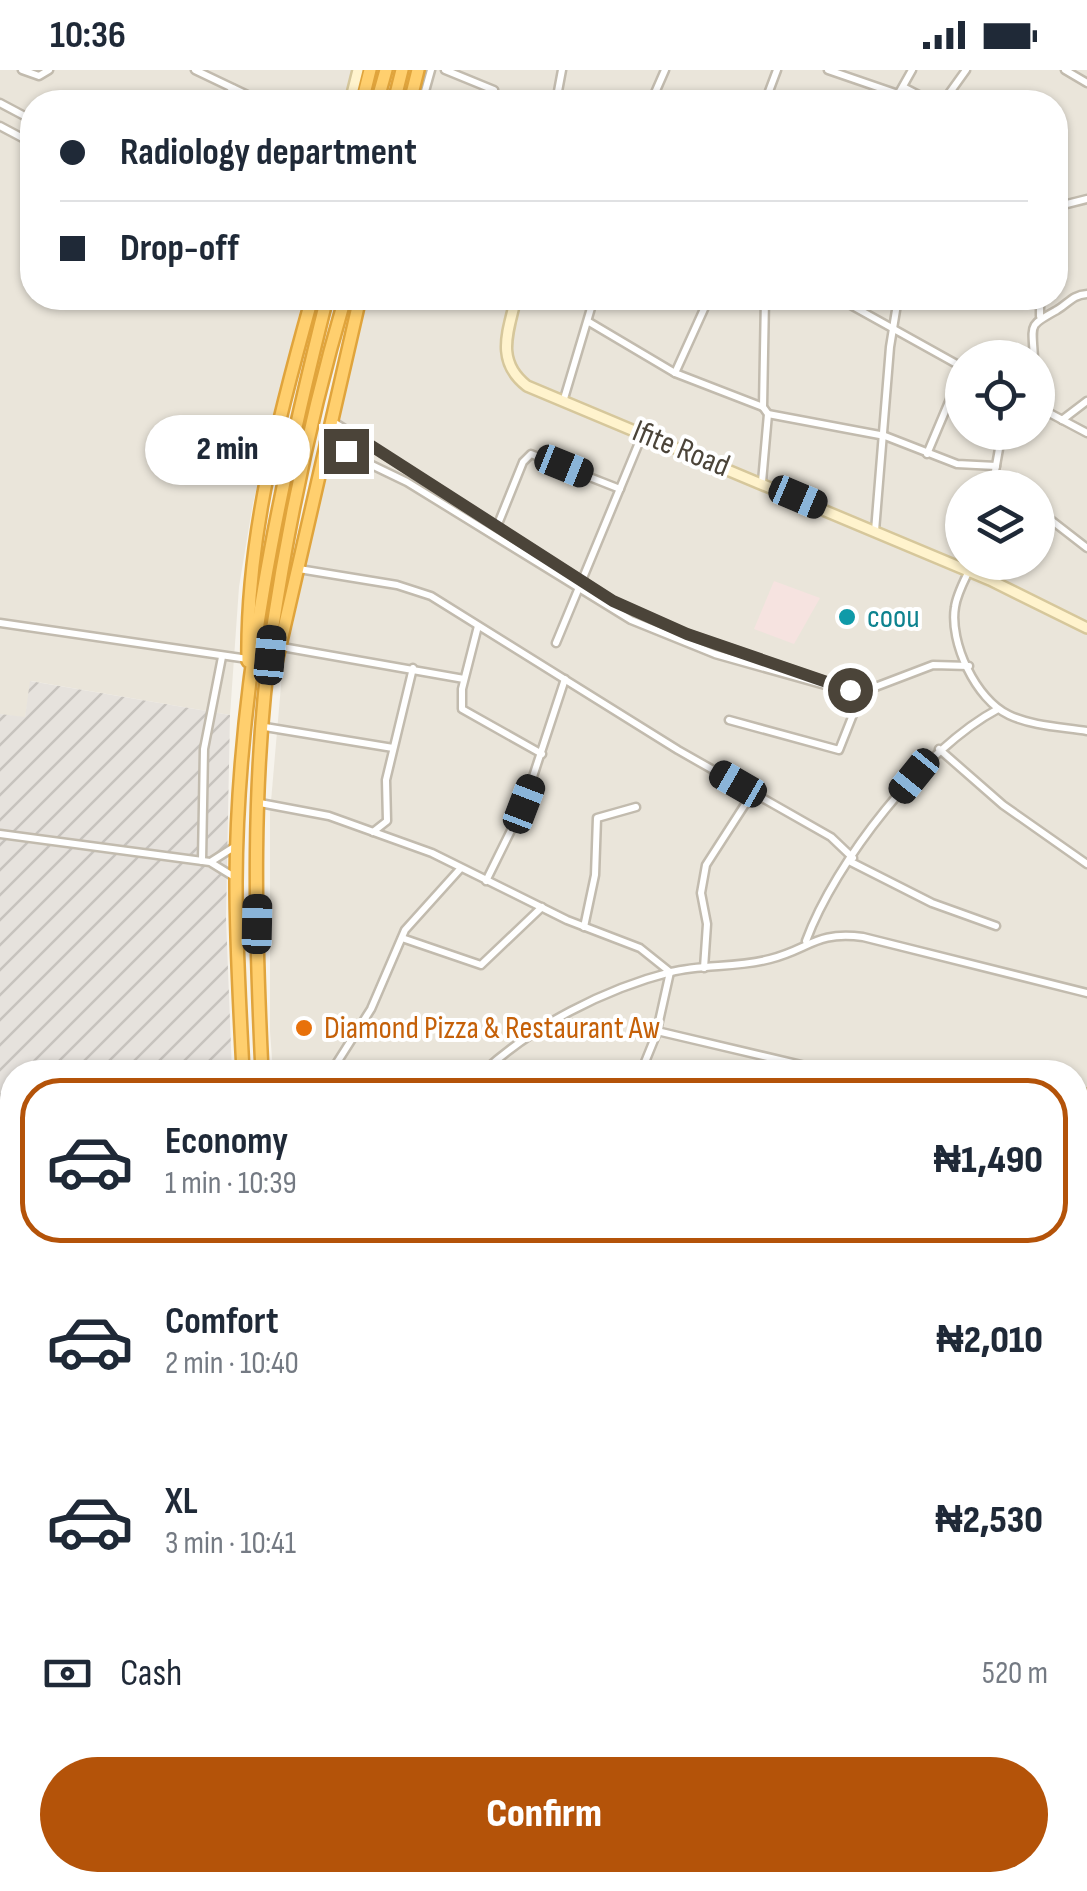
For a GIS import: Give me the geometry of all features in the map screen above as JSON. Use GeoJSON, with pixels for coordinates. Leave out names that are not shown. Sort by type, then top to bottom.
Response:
{"type":"FeatureCollection","features":[{"type":"Feature","properties":{"kind":"highway"},"geometry":{"type":"LineString","coordinates":[[249,696],[248,596],[261,514],[309,310]]}},
{"type":"Feature","properties":{"kind":"highway"},"geometry":{"type":"LineString","coordinates":[[243,1060],[236,878],[249,696],[280,494],[325,310]]}},
{"type":"Feature","properties":{"kind":"highway"},"geometry":{"type":"LineString","coordinates":[[261,1060],[256,958],[266,699],[279,596],[308,440],[342,310]]}},
{"type":"Feature","properties":{"kind":"highway"},"geometry":{"type":"LineString","coordinates":[[266,699],[282,648],[329,419],[357,310]]}},
{"type":"Feature","properties":{"kind":"street"},"geometry":{"type":"LineString","coordinates":[[22,70],[38,76],[49,70]]}},
{"type":"Feature","properties":{"kind":"street"},"geometry":{"type":"LineString","coordinates":[[196,70],[234,89]]}},
{"type":"Feature","properties":{"kind":"street"},"geometry":{"type":"LineString","coordinates":[[445,70],[494,90]]}},
{"type":"Feature","properties":{"kind":"street"},"geometry":{"type":"LineString","coordinates":[[828,70],[901,90],[912,70]]}},
{"type":"Feature","properties":{"kind":"street"},"geometry":{"type":"LineString","coordinates":[[1066,70],[1087,82]]}},
{"type":"Feature","properties":{"kind":"street","name":"Ifite Road"},"geometry":{"type":"LineString","coordinates":[[513,310],[506,340],[508,367],[528,386],[945,557]]}},
{"type":"Feature","properties":{"kind":"street"},"geometry":{"type":"LineString","coordinates":[[563,403],[592,310]]}},
{"type":"Feature","properties":{"kind":"street"},"geometry":{"type":"LineString","coordinates":[[676,373],[704,310]]}},
{"type":"Feature","properties":{"kind":"street"},"geometry":{"type":"LineString","coordinates":[[762,482],[765,310]]}},
{"type":"Feature","properties":{"kind":"street"},"geometry":{"type":"LineString","coordinates":[[863,310],[945,358]]}},
{"type":"Feature","properties":{"kind":"street"},"geometry":{"type":"LineString","coordinates":[[876,531],[895,310]]}},
{"type":"Feature","properties":{"kind":"street"},"geometry":{"type":"LineString","coordinates":[[1033,340],[1040,310]]}},
{"type":"Feature","properties":{"kind":"street"},"geometry":{"type":"LineString","coordinates":[[1040,316],[1053,310]]}},
{"type":"Feature","properties":{"kind":"street"},"geometry":{"type":"LineString","coordinates":[[589,322],[676,373],[766,410],[884,436],[970,466],[996,466]]}},
{"type":"Feature","properties":{"kind":"street"},"geometry":{"type":"LineString","coordinates":[[1062,420],[1087,402]]}},
{"type":"Feature","properties":{"kind":"street"},"geometry":{"type":"LineString","coordinates":[[927,454],[945,410]]}},
{"type":"Feature","properties":{"kind":"street"},"geometry":{"type":"LineString","coordinates":[[1055,416],[1087,433]]}},
{"type":"Feature","properties":{"kind":"street"},"geometry":{"type":"LineString","coordinates":[[329,419],[631,620],[715,654],[861,695],[933,665],[969,666]]}},
{"type":"Feature","properties":{"kind":"street"},"geometry":{"type":"LineString","coordinates":[[556,642],[582,588],[642,434]]}},
{"type":"Feature","properties":{"kind":"street"},"geometry":{"type":"LineString","coordinates":[[346,451],[356,436]]}},
{"type":"Feature","properties":{"kind":"street"},"geometry":{"type":"LineString","coordinates":[[324,442],[370,462],[495,531]]}},
{"type":"Feature","properties":{"kind":"street"},"geometry":{"type":"LineString","coordinates":[[370,462],[377,449]]}},
{"type":"Feature","properties":{"kind":"street"},"geometry":{"type":"LineString","coordinates":[[995,470],[999,450]]}},
{"type":"Feature","properties":{"kind":"street"},"geometry":{"type":"LineString","coordinates":[[495,531],[523,462],[532,454],[620,488]]}},
{"type":"Feature","properties":{"kind":"street"},"geometry":{"type":"LineString","coordinates":[[1055,523],[1087,548]]}},
{"type":"Feature","properties":{"kind":"street"},"geometry":{"type":"LineString","coordinates":[[299,569],[419,591],[831,837],[852,860],[932,903],[996,926]]}},
{"type":"Feature","properties":{"kind":"street"},"geometry":{"type":"LineString","coordinates":[[966,580],[955,606],[954,626],[969,666],[998,709],[1018,719],[1087,731]]}},
{"type":"Feature","properties":{"kind":"street","name":"Ifite Road"},"geometry":{"type":"LineString","coordinates":[[996,580],[1087,628]]}},
{"type":"Feature","properties":{"kind":"street"},"geometry":{"type":"LineString","coordinates":[[0,622],[248,660]]}},
{"type":"Feature","properties":{"kind":"street"},"geometry":{"type":"LineString","coordinates":[[478,626],[464,680],[462,709],[542,754]]}},
{"type":"Feature","properties":{"kind":"street"},"geometry":{"type":"LineString","coordinates":[[282,648],[464,680]]}},
{"type":"Feature","properties":{"kind":"street"},"geometry":{"type":"LineString","coordinates":[[206,861],[204,750],[222,657]]}},
{"type":"Feature","properties":{"kind":"street"},"geometry":{"type":"LineString","coordinates":[[372,832],[386,821],[386,780],[413,668]]}},
{"type":"Feature","properties":{"kind":"street"},"geometry":{"type":"LineString","coordinates":[[486,880],[524,804],[565,679]]}},
{"type":"Feature","properties":{"kind":"street"},"geometry":{"type":"LineString","coordinates":[[729,720],[839,750],[861,695]]}},
{"type":"Feature","properties":{"kind":"street"},"geometry":{"type":"LineString","coordinates":[[498,1060],[533,1032],[615,992],[670,972],[769,960],[797,950],[852,860],[939,749],[998,709]]}},
{"type":"Feature","properties":{"kind":"street"},"geometry":{"type":"LineString","coordinates":[[265,727],[393,748]]}},
{"type":"Feature","properties":{"kind":"street"},"geometry":{"type":"LineString","coordinates":[[939,749],[1003,805],[1087,864]]}},
{"type":"Feature","properties":{"kind":"street"},"geometry":{"type":"LineString","coordinates":[[704,968],[707,924],[702,893],[706,866],[753,792]]}},
{"type":"Feature","properties":{"kind":"street"},"geometry":{"type":"LineString","coordinates":[[260,803],[329,816],[460,868],[640,948],[670,972]]}},
{"type":"Feature","properties":{"kind":"street"},"geometry":{"type":"LineString","coordinates":[[584,926],[595,874],[597,818],[636,807]]}},
{"type":"Feature","properties":{"kind":"street"},"geometry":{"type":"LineString","coordinates":[[0,834],[206,861],[236,878]]}},
{"type":"Feature","properties":{"kind":"street"},"geometry":{"type":"LineString","coordinates":[[206,861],[238,842]]}},
{"type":"Feature","properties":{"kind":"street"},"geometry":{"type":"LineString","coordinates":[[339,1060],[371,1009],[414,917],[460,868]]}},
{"type":"Feature","properties":{"kind":"street"},"geometry":{"type":"LineString","coordinates":[[402,938],[482,966],[542,907]]}},
{"type":"Feature","properties":{"kind":"street"},"geometry":{"type":"LineString","coordinates":[[805,942],[844,934],[863,936],[1087,993]]}},
{"type":"Feature","properties":{"kind":"street"},"geometry":{"type":"LineString","coordinates":[[646,1060],[670,972]]}},
{"type":"Feature","properties":{"kind":"street"},"geometry":{"type":"LineString","coordinates":[[657,1030],[781,1060]]}},
{"type":"Feature","properties":{"kind":"shaded area"},"geometry":{"type":"Polygon","coordinates":[[[0,70],[364,70],[358,90],[20,90],[20,310],[300,310],[253,503],[239,587],[230,715],[31,681],[25,718],[0,714],[0,70]]]}},
{"type":"Feature","properties":{"kind":"shaded area"},"geometry":{"type":"Polygon","coordinates":[[[426,70],[1087,70],[1087,1060],[272,1060],[270,813],[282,674],[362,310],[1068,310],[1068,90],[420,90],[426,70]]]}},
{"type":"Feature","properties":{"kind":"shaded area"},"geometry":{"type":"Polygon","coordinates":[[[774,581],[820,598],[794,644],[754,629],[774,581]]]}},
{"type":"Feature","properties":{"kind":"shaded area"},"geometry":{"type":"Polygon","coordinates":[[[30,681],[230,715],[226,918],[232,1060],[0,1060],[0,714],[25,717],[30,681]]]}},
{"type":"Feature","properties":{"kind":"place","name":"coou"},"geometry":{"type":"Point","coordinates":[847,617]}},
{"type":"Feature","properties":{"kind":"place","name":"Diamond Pizza & Restaurant Aw"},"geometry":{"type":"Point","coordinates":[304,1028]}},
{"type":"Feature","properties":{"kind":"route"},"geometry":{"type":"LineString","coordinates":[[346,451],[356,436],[592,590],[646,617],[850,690]]}}]}
